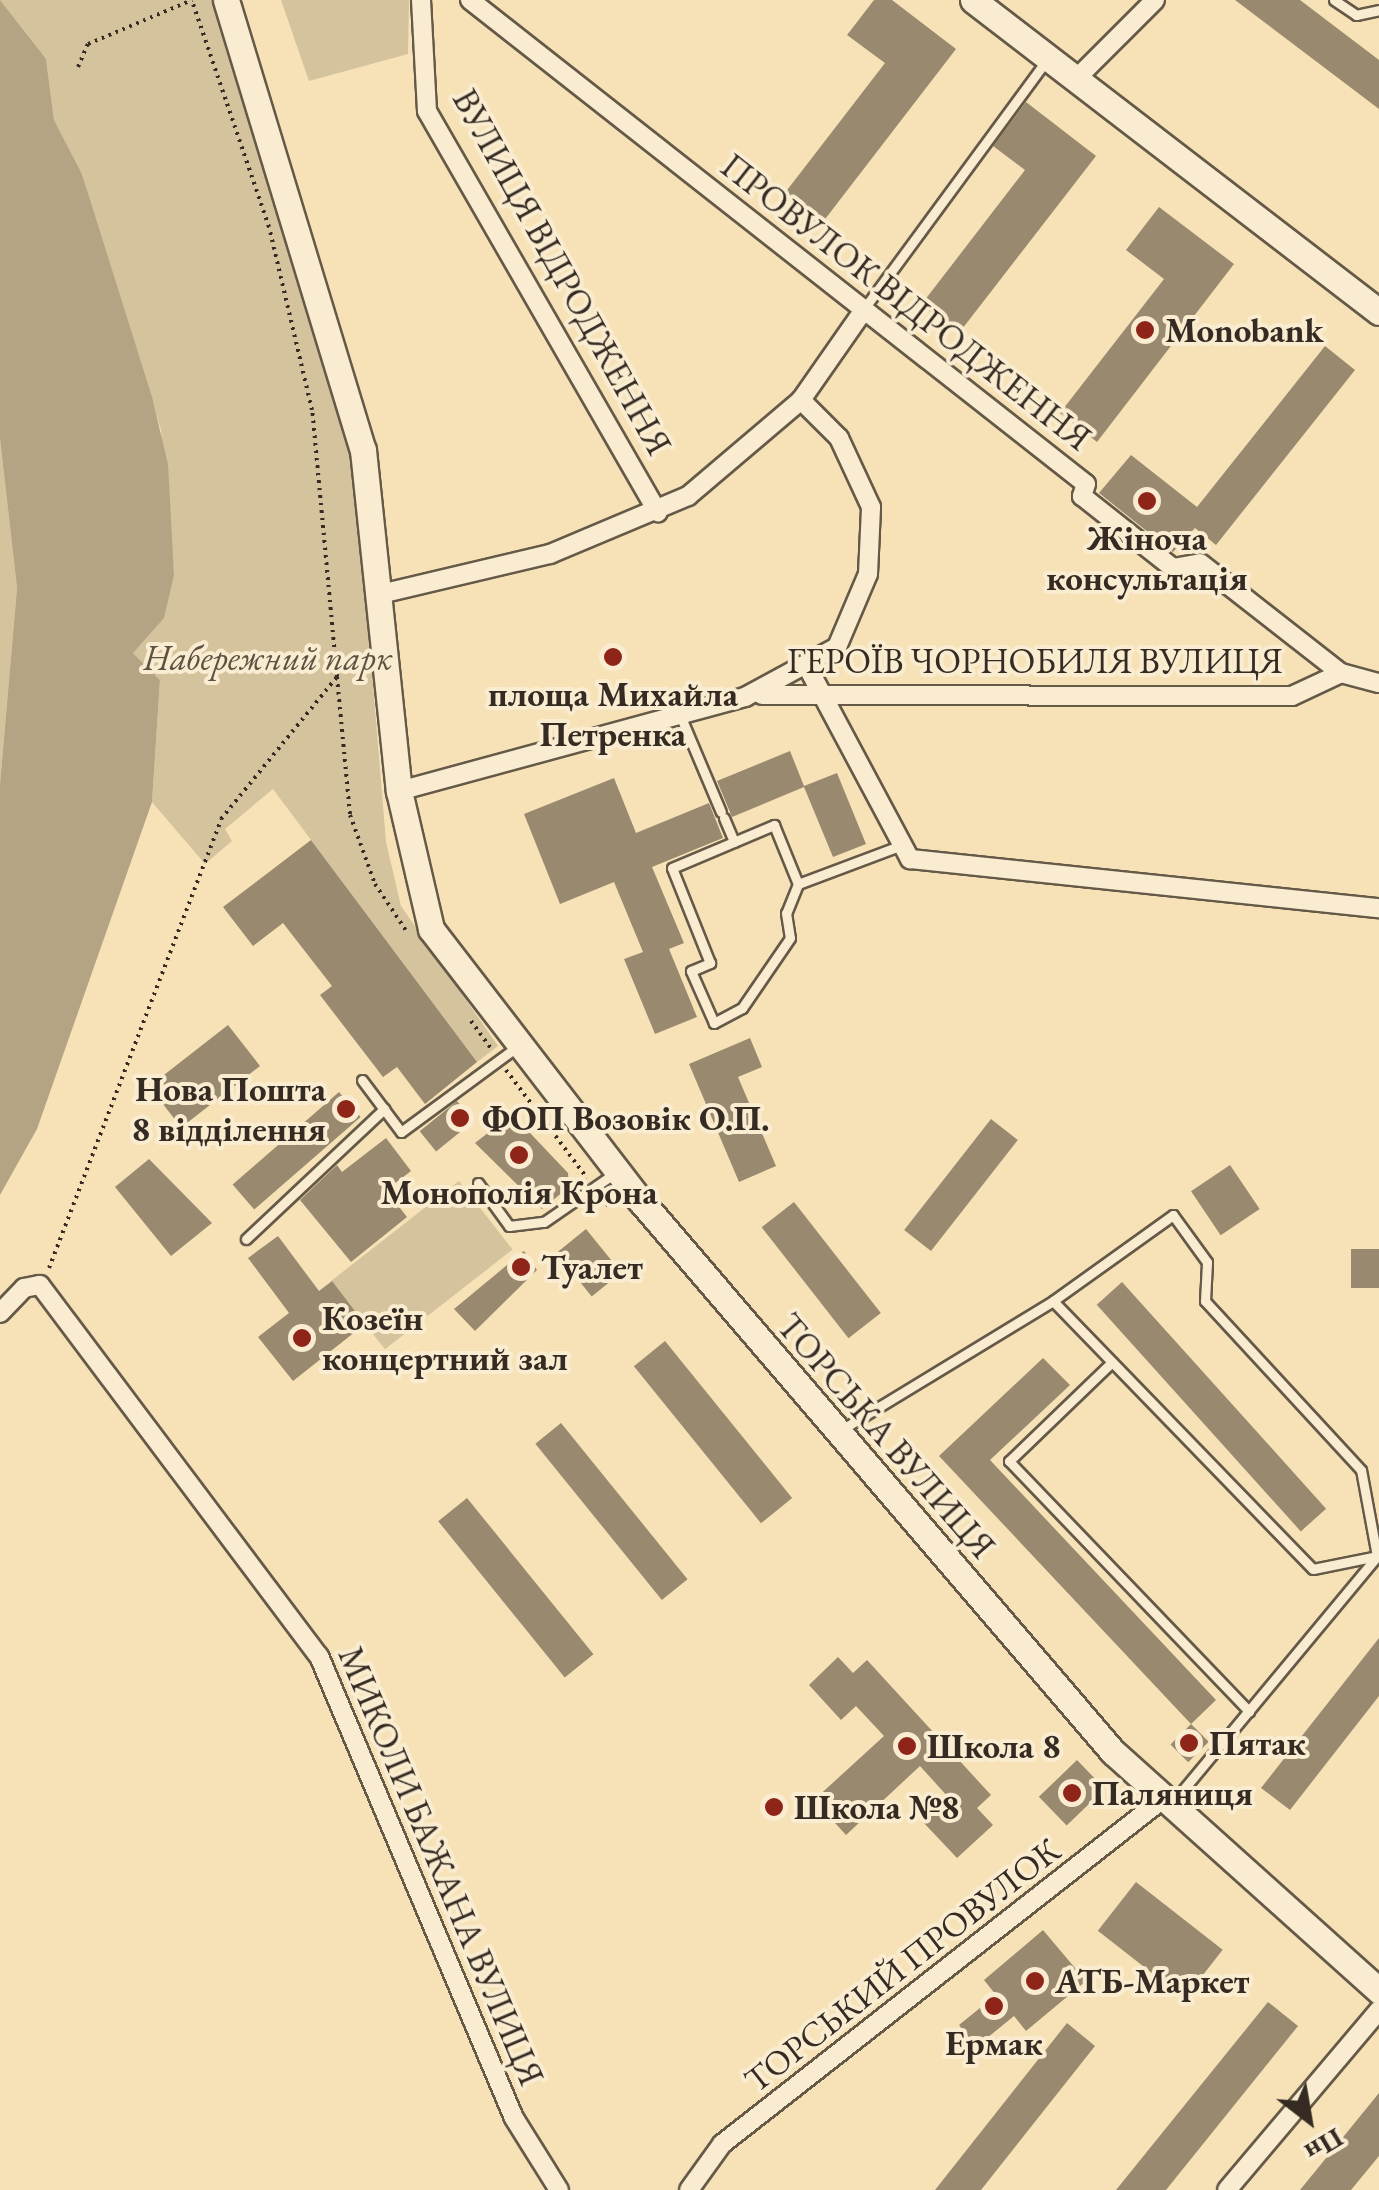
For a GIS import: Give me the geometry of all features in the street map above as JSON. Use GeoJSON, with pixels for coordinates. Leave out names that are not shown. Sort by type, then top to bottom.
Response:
{"type":"FeatureCollection","features":[{"type":"Feature","properties":{"kind":"main road","name":"ТОРСЬКА ВУЛИЦЯ"},"geometry":{"type":"LineString","coordinates":[[226,0],[363,450],[385,593],[398,791],[410,869],[431,929],[618,1172],[834,1434],[1113,1752],[1379,1991]]}},
{"type":"Feature","properties":{"kind":"main road"},"geometry":{"type":"LineString","coordinates":[[973,0],[1080,76],[1379,312]]}},
{"type":"Feature","properties":{"kind":"street","name":"ВУЛИЦЯ ВІДРОДЖЕННЯ"},"geometry":{"type":"LineString","coordinates":[[421,0],[426,111],[658,512]]}},
{"type":"Feature","properties":{"kind":"street","name":"ПРОВУЛОК ВІДРОДЖЕННЯ"},"geometry":{"type":"LineString","coordinates":[[470,0],[1086,484],[1082,496],[1173,568],[1200,563],[1341,673]]}},
{"type":"Feature","properties":{"kind":"street"},"geometry":{"type":"LineString","coordinates":[[1080,76],[1155,0]]}},
{"type":"Feature","properties":{"kind":"street"},"geometry":{"type":"LineString","coordinates":[[385,593],[494,572],[658,512],[726,468],[801,400],[863,311]]}},
{"type":"Feature","properties":{"kind":"street"},"geometry":{"type":"LineString","coordinates":[[398,791],[745,697],[808,668],[837,647],[855,614],[871,507],[839,438],[801,400]]}},
{"type":"Feature","properties":{"kind":"street"},"geometry":{"type":"LineString","coordinates":[[808,668],[815,689],[910,859],[1379,908]]}},
{"type":"Feature","properties":{"kind":"street"},"geometry":{"type":"LineString","coordinates":[[1341,673],[1379,683]]}},
{"type":"Feature","properties":{"kind":"street","name":"ГЕРОЇВ ЧОРНОБИЛЯ ВУЛИЦЯ"},"geometry":{"type":"LineString","coordinates":[[745,697],[815,689],[1292,696],[1341,673]]}},
{"type":"Feature","properties":{"kind":"street"},"geometry":{"type":"LineString","coordinates":[[0,1313],[24,1288],[40,1285]]}},
{"type":"Feature","properties":{"kind":"street","name":"МИКОЛИ БАЖАНА ВУЛИЦЯ"},"geometry":{"type":"LineString","coordinates":[[40,1285],[319,1656],[514,2118],[559,2190]]}},
{"type":"Feature","properties":{"kind":"street","name":"ТОРСЬКИЙ ПРОВУЛОК"},"geometry":{"type":"LineString","coordinates":[[689,2190],[722,2144],[1168,1801]]}},
{"type":"Feature","properties":{"kind":"street"},"geometry":{"type":"LineString","coordinates":[[1227,2190],[1379,2010]]}},
{"type":"Feature","properties":{"kind":"lane"},"geometry":{"type":"LineString","coordinates":[[1334,0],[1356,16],[1379,10]]}},
{"type":"Feature","properties":{"kind":"lane"},"geometry":{"type":"LineString","coordinates":[[863,311],[1051,54]]}},
{"type":"Feature","properties":{"kind":"lane"},"geometry":{"type":"LineString","coordinates":[[680,715],[734,842]]}},
{"type":"Feature","properties":{"kind":"lane"},"geometry":{"type":"LineString","coordinates":[[774,825],[798,884],[786,913],[790,938],[742,1008],[714,1023],[692,972],[710,963],[672,868],[774,825]]}},
{"type":"Feature","properties":{"kind":"lane"},"geometry":{"type":"LineString","coordinates":[[798,884],[902,845]]}},
{"type":"Feature","properties":{"kind":"lane"},"geometry":{"type":"LineString","coordinates":[[362,1080],[401,1132],[520,1044]]}},
{"type":"Feature","properties":{"kind":"lane"},"geometry":{"type":"LineString","coordinates":[[246,1239],[384,1110]]}},
{"type":"Feature","properties":{"kind":"lane"},"geometry":{"type":"LineString","coordinates":[[478,1183],[508,1226],[544,1222],[618,1172]]}},
{"type":"Feature","properties":{"kind":"lane"},"geometry":{"type":"LineString","coordinates":[[834,1434],[1053,1301],[1173,1215],[1207,1262],[1205,1301],[1362,1470],[1378,1556]]}},
{"type":"Feature","properties":{"kind":"lane"},"geometry":{"type":"LineString","coordinates":[[1053,1301],[1313,1569],[1378,1556]]}},
{"type":"Feature","properties":{"kind":"lane"},"geometry":{"type":"LineString","coordinates":[[1112,1362],[1009,1460],[1249,1711]]}},
{"type":"Feature","properties":{"kind":"lane"},"geometry":{"type":"LineString","coordinates":[[1168,1801],[1378,1556]]}},
{"type":"Feature","properties":{"kind":"path"},"geometry":{"type":"LineString","coordinates":[[40,1285],[221,819],[337,677],[312,410],[268,227],[192,0],[111,31],[88,44],[78,67]]}},
{"type":"Feature","properties":{"kind":"green space","name":"Набережний парк"},"geometry":{"type":"Polygon","coordinates":[[[0,0],[216,0],[354,453],[386,842],[401,906],[498,1046],[477,1062],[273,789],[225,829],[232,841],[205,864],[152,802],[160,680],[133,653],[174,575],[161,430],[82,174],[54,120],[46,60],[0,0]]]}},
{"type":"Feature","properties":{"kind":"green space"},"geometry":{"type":"Polygon","coordinates":[[[281,0],[409,0],[408,54],[309,81],[281,0]]]}},
{"type":"Feature","properties":{"kind":"green space"},"geometry":{"type":"Polygon","coordinates":[[[0,439],[17,588],[0,784],[0,439]]]}},
{"type":"Feature","properties":{"kind":"green space"},"geometry":{"type":"Polygon","coordinates":[[[459,1181],[513,1250],[385,1349],[331,1281],[459,1181]]]}},
{"type":"Feature","properties":{"kind":"shaded area"},"geometry":{"type":"Polygon","coordinates":[[[0,0],[46,59],[54,120],[82,174],[152,397],[168,464],[174,575],[164,618],[133,653],[160,680],[152,802],[37,1129],[0,1195],[0,784],[17,588],[0,439],[0,0]]]}},
{"type":"Feature","properties":{"kind":"building"},"geometry":{"type":"Polygon","coordinates":[[[874,0],[892,0],[956,49],[819,227],[781,198],[885,63],[847,35],[874,0]]]}},
{"type":"Feature","properties":{"kind":"building"},"geometry":{"type":"Polygon","coordinates":[[[1235,0],[1300,0],[1379,60],[1379,109],[1235,0]]]}},
{"type":"Feature","properties":{"kind":"building"},"geometry":{"type":"Polygon","coordinates":[[[1026,102],[1096,156],[959,333],[921,305],[1025,170],[993,146],[1026,102]]]}},
{"type":"Feature","properties":{"kind":"building"},"geometry":{"type":"Polygon","coordinates":[[[1159,207],[1234,264],[1097,442],[1060,413],[1164,279],[1126,250],[1159,207]]]}},
{"type":"Feature","properties":{"kind":"building"},"geometry":{"type":"Polygon","coordinates":[[[1325,346],[1355,370],[1216,545],[1195,528],[1173,552],[1099,493],[1131,455],[1197,507],[1325,346]]]}},
{"type":"Feature","properties":{"kind":"building"},"geometry":{"type":"Polygon","coordinates":[[[790,751],[804,786],[837,773],[866,844],[833,857],[804,787],[732,817],[717,781],[790,751]]]}},
{"type":"Feature","properties":{"kind":"building"},"geometry":{"type":"Polygon","coordinates":[[[614,778],[636,833],[709,803],[723,838],[652,867],[684,943],[669,949],[697,1017],[655,1034],[624,959],[643,952],[614,882],[560,904],[524,814],[614,778]]]}},
{"type":"Feature","properties":{"kind":"building"},"geometry":{"type":"Polygon","coordinates":[[[311,840],[477,1062],[425,1104],[397,1067],[383,1077],[320,995],[332,986],[283,923],[253,946],[223,907],[311,840]]]}},
{"type":"Feature","properties":{"kind":"building"},"geometry":{"type":"Polygon","coordinates":[[[228,1025],[260,1066],[181,1128],[149,1087],[228,1025]]]}},
{"type":"Feature","properties":{"kind":"building"},"geometry":{"type":"Polygon","coordinates":[[[750,1038],[762,1067],[738,1077],[776,1166],[739,1182],[689,1064],[750,1038]]]}},
{"type":"Feature","properties":{"kind":"building"},"geometry":{"type":"Polygon","coordinates":[[[339,1092],[361,1117],[254,1209],[233,1185],[339,1092]]]}},
{"type":"Feature","properties":{"kind":"building","name":"ФОП Возовік О.П."},"geometry":{"type":"Polygon","coordinates":[[[457,1101],[473,1121],[436,1151],[420,1131],[457,1101]]]}},
{"type":"Feature","properties":{"kind":"building","name":"Монополія Крона"},"geometry":{"type":"Polygon","coordinates":[[[512,1114],[568,1173],[569,1187],[542,1209],[475,1143],[512,1114]]]}},
{"type":"Feature","properties":{"kind":"building"},"geometry":{"type":"Polygon","coordinates":[[[991,1119],[1018,1140],[931,1251],[904,1230],[991,1119]]]}},
{"type":"Feature","properties":{"kind":"building"},"geometry":{"type":"Polygon","coordinates":[[[386,1138],[411,1171],[386,1190],[407,1217],[351,1262],[300,1200],[337,1165],[342,1172],[386,1138]]]}},
{"type":"Feature","properties":{"kind":"building"},"geometry":{"type":"Polygon","coordinates":[[[149,1159],[212,1223],[171,1256],[115,1187],[149,1159]]]}},
{"type":"Feature","properties":{"kind":"building"},"geometry":{"type":"Polygon","coordinates":[[[1230,1165],[1260,1209],[1221,1235],[1191,1191],[1230,1165]]]}},
{"type":"Feature","properties":{"kind":"building"},"geometry":{"type":"Polygon","coordinates":[[[794,1202],[881,1313],[848,1338],[762,1227],[794,1202]]]}},
{"type":"Feature","properties":{"kind":"building"},"geometry":{"type":"Polygon","coordinates":[[[586,1229],[621,1273],[592,1296],[556,1253],[586,1229]]]}},
{"type":"Feature","properties":{"kind":"building"},"geometry":{"type":"Polygon","coordinates":[[[278,1236],[319,1291],[332,1281],[365,1324],[293,1381],[258,1337],[289,1313],[248,1258],[278,1236]]]}},
{"type":"Feature","properties":{"kind":"building"},"geometry":{"type":"Polygon","coordinates":[[[1351,1249],[1379,1249],[1379,1288],[1351,1288],[1351,1249]]]}},
{"type":"Feature","properties":{"kind":"building"},"geometry":{"type":"Polygon","coordinates":[[[524,1251],[537,1270],[475,1331],[454,1309],[524,1251]]]}},
{"type":"Feature","properties":{"kind":"building"},"geometry":{"type":"Polygon","coordinates":[[[1122,1282],[1326,1509],[1301,1531],[1097,1305],[1122,1282]]]}},
{"type":"Feature","properties":{"kind":"building"},"geometry":{"type":"Polygon","coordinates":[[[665,1341],[792,1498],[761,1523],[634,1366],[665,1341]]]}},
{"type":"Feature","properties":{"kind":"building"},"geometry":{"type":"Polygon","coordinates":[[[1043,1358],[1070,1385],[990,1460],[1216,1700],[1191,1724],[939,1456],[1043,1358]]]}},
{"type":"Feature","properties":{"kind":"building"},"geometry":{"type":"Polygon","coordinates":[[[561,1423],[687,1579],[662,1600],[535,1444],[561,1423]]]}},
{"type":"Feature","properties":{"kind":"building"},"geometry":{"type":"Polygon","coordinates":[[[467,1498],[593,1654],[565,1677],[438,1521],[467,1498]]]}},
{"type":"Feature","properties":{"kind":"building"},"geometry":{"type":"Polygon","coordinates":[[[1379,1638],[1379,1696],[1290,1810],[1261,1788],[1379,1638]]]}},
{"type":"Feature","properties":{"kind":"building"},"geometry":{"type":"Polygon","coordinates":[[[838,1657],[853,1673],[867,1660],[991,1795],[977,1808],[993,1825],[957,1858],[923,1822],[949,1798],[920,1766],[846,1835],[814,1800],[884,1736],[856,1706],[841,1720],[809,1685],[838,1657]]]}},
{"type":"Feature","properties":{"kind":"building","name":"Пятак"},"geometry":{"type":"Polygon","coordinates":[[[1191,1724],[1209,1742],[1188,1762],[1170,1745],[1191,1724]]]}},
{"type":"Feature","properties":{"kind":"building","name":"Паляниця"},"geometry":{"type":"Polygon","coordinates":[[[1077,1760],[1105,1789],[1067,1826],[1039,1797],[1077,1760]]]}},
{"type":"Feature","properties":{"kind":"building"},"geometry":{"type":"Polygon","coordinates":[[[1136,1882],[1223,1950],[1185,1999],[1098,1931],[1136,1882]]]}},
{"type":"Feature","properties":{"kind":"building","name":"АТБ-Маркет"},"geometry":{"type":"Polygon","coordinates":[[[1043,1930],[1086,1981],[1026,2031],[1014,2016],[976,2047],[959,2025],[996,1995],[984,1980],[1043,1930]]]}},
{"type":"Feature","properties":{"kind":"building"},"geometry":{"type":"Polygon","coordinates":[[[1268,2002],[1298,2026],[1166,2190],[1116,2190],[1268,2002]]]}},
{"type":"Feature","properties":{"kind":"building"},"geometry":{"type":"Polygon","coordinates":[[[1067,2023],[1095,2046],[981,2190],[935,2190],[1067,2023]]]}},
{"type":"Feature","properties":{"kind":"building"},"geometry":{"type":"Polygon","coordinates":[[[1379,2093],[1379,2156],[1351,2190],[1300,2190],[1379,2093]]]}},
{"type":"Feature","properties":{"kind":"place","name":"Monobank"},"geometry":{"type":"Point","coordinates":[1145,330]}},
{"type":"Feature","properties":{"kind":"place","name":"Жіноча консультація"},"geometry":{"type":"Point","coordinates":[1147,501]}},
{"type":"Feature","properties":{"kind":"place","name":"площа Михайла Петренка"},"geometry":{"type":"Point","coordinates":[613,657]}},
{"type":"Feature","properties":{"kind":"place","name":"Нова Пошта 8 відділення"},"geometry":{"type":"Point","coordinates":[346,1109]}},
{"type":"Feature","properties":{"kind":"place","name":"ФОП Возовік О.П."},"geometry":{"type":"Point","coordinates":[460,1118]}},
{"type":"Feature","properties":{"kind":"place","name":"Монополія Крона"},"geometry":{"type":"Point","coordinates":[519,1155]}},
{"type":"Feature","properties":{"kind":"place","name":"Туалет"},"geometry":{"type":"Point","coordinates":[521,1267]}},
{"type":"Feature","properties":{"kind":"place","name":"Козеїн концертний зал"},"geometry":{"type":"Point","coordinates":[302,1338]}},
{"type":"Feature","properties":{"kind":"place","name":"Пятак"},"geometry":{"type":"Point","coordinates":[1189,1743]}},
{"type":"Feature","properties":{"kind":"place","name":"Школа 8"},"geometry":{"type":"Point","coordinates":[907,1746]}},
{"type":"Feature","properties":{"kind":"place","name":"Паляниця"},"geometry":{"type":"Point","coordinates":[1072,1793]}},
{"type":"Feature","properties":{"kind":"place","name":"Школа №8"},"geometry":{"type":"Point","coordinates":[774,1807]}},
{"type":"Feature","properties":{"kind":"place","name":"АТБ-Маркет"},"geometry":{"type":"Point","coordinates":[1035,1981]}},
{"type":"Feature","properties":{"kind":"place","name":"Ермак"},"geometry":{"type":"Point","coordinates":[994,2006]}}]}
